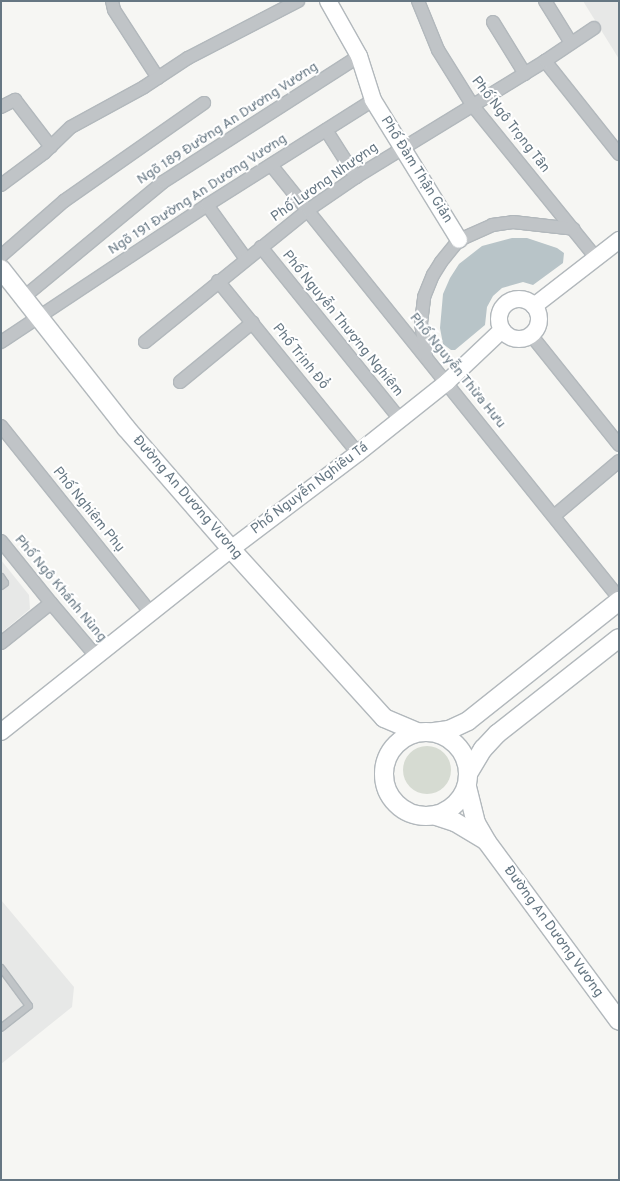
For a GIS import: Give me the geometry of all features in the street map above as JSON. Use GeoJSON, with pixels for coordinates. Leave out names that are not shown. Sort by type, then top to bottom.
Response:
{"type":"FeatureCollection","features":[{"type":"Feature","properties":{"kind":"main road","name":"Đường An Dương Vương"},"geometry":{"type":"LineString","coordinates":[[1,269],[24,296],[126,428],[231,549],[384,718],[425,732]]}},
{"type":"Feature","properties":{"kind":"main road"},"geometry":{"type":"LineString","coordinates":[[386,761],[390,751],[397,742],[425,732],[449,730],[468,721],[619,601]]}},
{"type":"Feature","properties":{"kind":"main road"},"geometry":{"type":"LineString","coordinates":[[384,718],[386,761],[384,776],[387,790],[395,802],[407,812],[421,816],[436,816],[449,810],[460,800],[477,757],[493,738],[619,638]]}},
{"type":"Feature","properties":{"kind":"main road"},"geometry":{"type":"LineString","coordinates":[[425,732],[446,736],[455,742],[467,761],[468,780]]}},
{"type":"Feature","properties":{"kind":"main road","name":"Đường An Dương Vương"},"geometry":{"type":"LineString","coordinates":[[468,780],[476,823],[487,842],[619,1021]]}},
{"type":"Feature","properties":{"kind":"main road","name":"Đường An Dương Vương"},"geometry":{"type":"LineString","coordinates":[[436,816],[455,822],[487,842]]}},
{"type":"Feature","properties":{"kind":"street"},"geometry":{"type":"LineString","coordinates":[[112,1],[114,10],[158,78]]}},
{"type":"Feature","properties":{"kind":"street"},"geometry":{"type":"LineString","coordinates":[[1,185],[51,146],[71,127],[158,78],[188,58],[298,1]]}},
{"type":"Feature","properties":{"kind":"street","name":"Phố Đàm Thận Giản"},"geometry":{"type":"LineString","coordinates":[[328,1],[359,56],[373,100],[459,240]]}},
{"type":"Feature","properties":{"kind":"street","name":"Phố Ngô Trọng Tân"},"geometry":{"type":"LineString","coordinates":[[418,1],[438,50],[473,106],[596,258]]}},
{"type":"Feature","properties":{"kind":"street"},"geometry":{"type":"LineString","coordinates":[[545,1],[571,43]]}},
{"type":"Feature","properties":{"kind":"street"},"geometry":{"type":"LineString","coordinates":[[493,22],[525,74]]}},
{"type":"Feature","properties":{"kind":"street","name":"Phố Lương Nhượng"},"geometry":{"type":"LineString","coordinates":[[145,342],[218,281],[308,210],[356,177],[525,74],[594,28]]}},
{"type":"Feature","properties":{"kind":"street","name":"Ngõ 189 Đường An Dương Vương"},"geometry":{"type":"LineString","coordinates":[[24,296],[163,182],[359,56]]}},
{"type":"Feature","properties":{"kind":"street"},"geometry":{"type":"LineString","coordinates":[[545,61],[619,154]]}},
{"type":"Feature","properties":{"kind":"street"},"geometry":{"type":"LineString","coordinates":[[1,107],[15,100],[51,146]]}},
{"type":"Feature","properties":{"kind":"street","name":"Ngõ 191 Đường An Dương Vương"},"geometry":{"type":"LineString","coordinates":[[1,342],[207,205],[373,100]]}},
{"type":"Feature","properties":{"kind":"street"},"geometry":{"type":"LineString","coordinates":[[1,256],[64,201],[204,102]]}},
{"type":"Feature","properties":{"kind":"street"},"geometry":{"type":"LineString","coordinates":[[326,130],[356,177]]}},
{"type":"Feature","properties":{"kind":"street","name":"Phố Nguyễn Thừa Hưu"},"geometry":{"type":"LineString","coordinates":[[271,165],[426,355],[619,598]]}},
{"type":"Feature","properties":{"kind":"street"},"geometry":{"type":"LineString","coordinates":[[207,205],[246,259]]}},
{"type":"Feature","properties":{"kind":"street"},"geometry":{"type":"LineString","coordinates":[[426,355],[420,323],[424,297],[441,262],[459,240],[492,226],[512,222],[574,229]]}},
{"type":"Feature","properties":{"kind":"street"},"geometry":{"type":"LineString","coordinates":[[534,306],[619,240]]}},
{"type":"Feature","properties":{"kind":"street","name":"Phố Nguyễn Thượng Nghiêm"},"geometry":{"type":"LineString","coordinates":[[261,247],[400,419]]}},
{"type":"Feature","properties":{"kind":"street","name":"Phố Trịnh Đổ"},"geometry":{"type":"LineString","coordinates":[[218,281],[253,322],[358,453]]}},
{"type":"Feature","properties":{"kind":"street"},"geometry":{"type":"LineString","coordinates":[[518,299],[524,299],[534,306],[539,315],[539,321],[535,331],[531,335],[521,339],[516,339],[510,337],[502,330],[498,319],[502,307],[506,303],[518,299]]}},
{"type":"Feature","properties":{"kind":"street"},"geometry":{"type":"LineString","coordinates":[[180,382],[253,322]]}},
{"type":"Feature","properties":{"kind":"street","name":"Phố Nguyễn Nghiêu Tá"},"geometry":{"type":"LineString","coordinates":[[1,732],[231,549],[358,453],[447,382],[502,330]]}},
{"type":"Feature","properties":{"kind":"street"},"geometry":{"type":"LineString","coordinates":[[531,335],[619,445]]}},
{"type":"Feature","properties":{"kind":"street","name":"Phố Nghiêm Phụ"},"geometry":{"type":"LineString","coordinates":[[1,426],[151,613]]}},
{"type":"Feature","properties":{"kind":"street"},"geometry":{"type":"LineString","coordinates":[[554,516],[619,461]]}},
{"type":"Feature","properties":{"kind":"street","name":"Phố Ngô Khánh Nùng"},"geometry":{"type":"LineString","coordinates":[[1,541],[51,604],[96,656]]}},
{"type":"Feature","properties":{"kind":"street"},"geometry":{"type":"LineString","coordinates":[[1,643],[51,604]]}},
{"type":"Feature","properties":{"kind":"lane"},"geometry":{"type":"LineString","coordinates":[[1,577],[5,582],[1,586]]}},
{"type":"Feature","properties":{"kind":"lane"},"geometry":{"type":"LineString","coordinates":[[1,968],[30,1006],[1,1028]]}},
{"type":"Feature","properties":{"kind":"shaded area"},"geometry":{"type":"Polygon","coordinates":[[[583,1],[619,1],[619,59],[583,1]]]}},
{"type":"Feature","properties":{"kind":"shaded area"},"geometry":{"type":"Polygon","coordinates":[[[512,238],[527,238],[557,248],[564,253],[563,263],[533,285],[523,282],[502,288],[493,296],[487,307],[485,325],[455,350],[451,350],[443,344],[440,328],[443,294],[450,278],[459,264],[482,246],[512,238]]]}},
{"type":"Feature","properties":{"kind":"shaded area"},"geometry":{"type":"Polygon","coordinates":[[[1,560],[29,595],[30,609],[1,633],[1,560]]]}},
{"type":"Feature","properties":{"kind":"shaded area"},"geometry":{"type":"Polygon","coordinates":[[[422,746],[432,746],[444,753],[451,765],[451,775],[444,787],[432,794],[422,794],[414,790],[407,783],[403,775],[403,765],[407,757],[414,750],[422,746]]]}},
{"type":"Feature","properties":{"kind":"shaded area"},"geometry":{"type":"Polygon","coordinates":[[[1,900],[74,987],[72,1007],[1,1064],[1,900]]]}}]}
